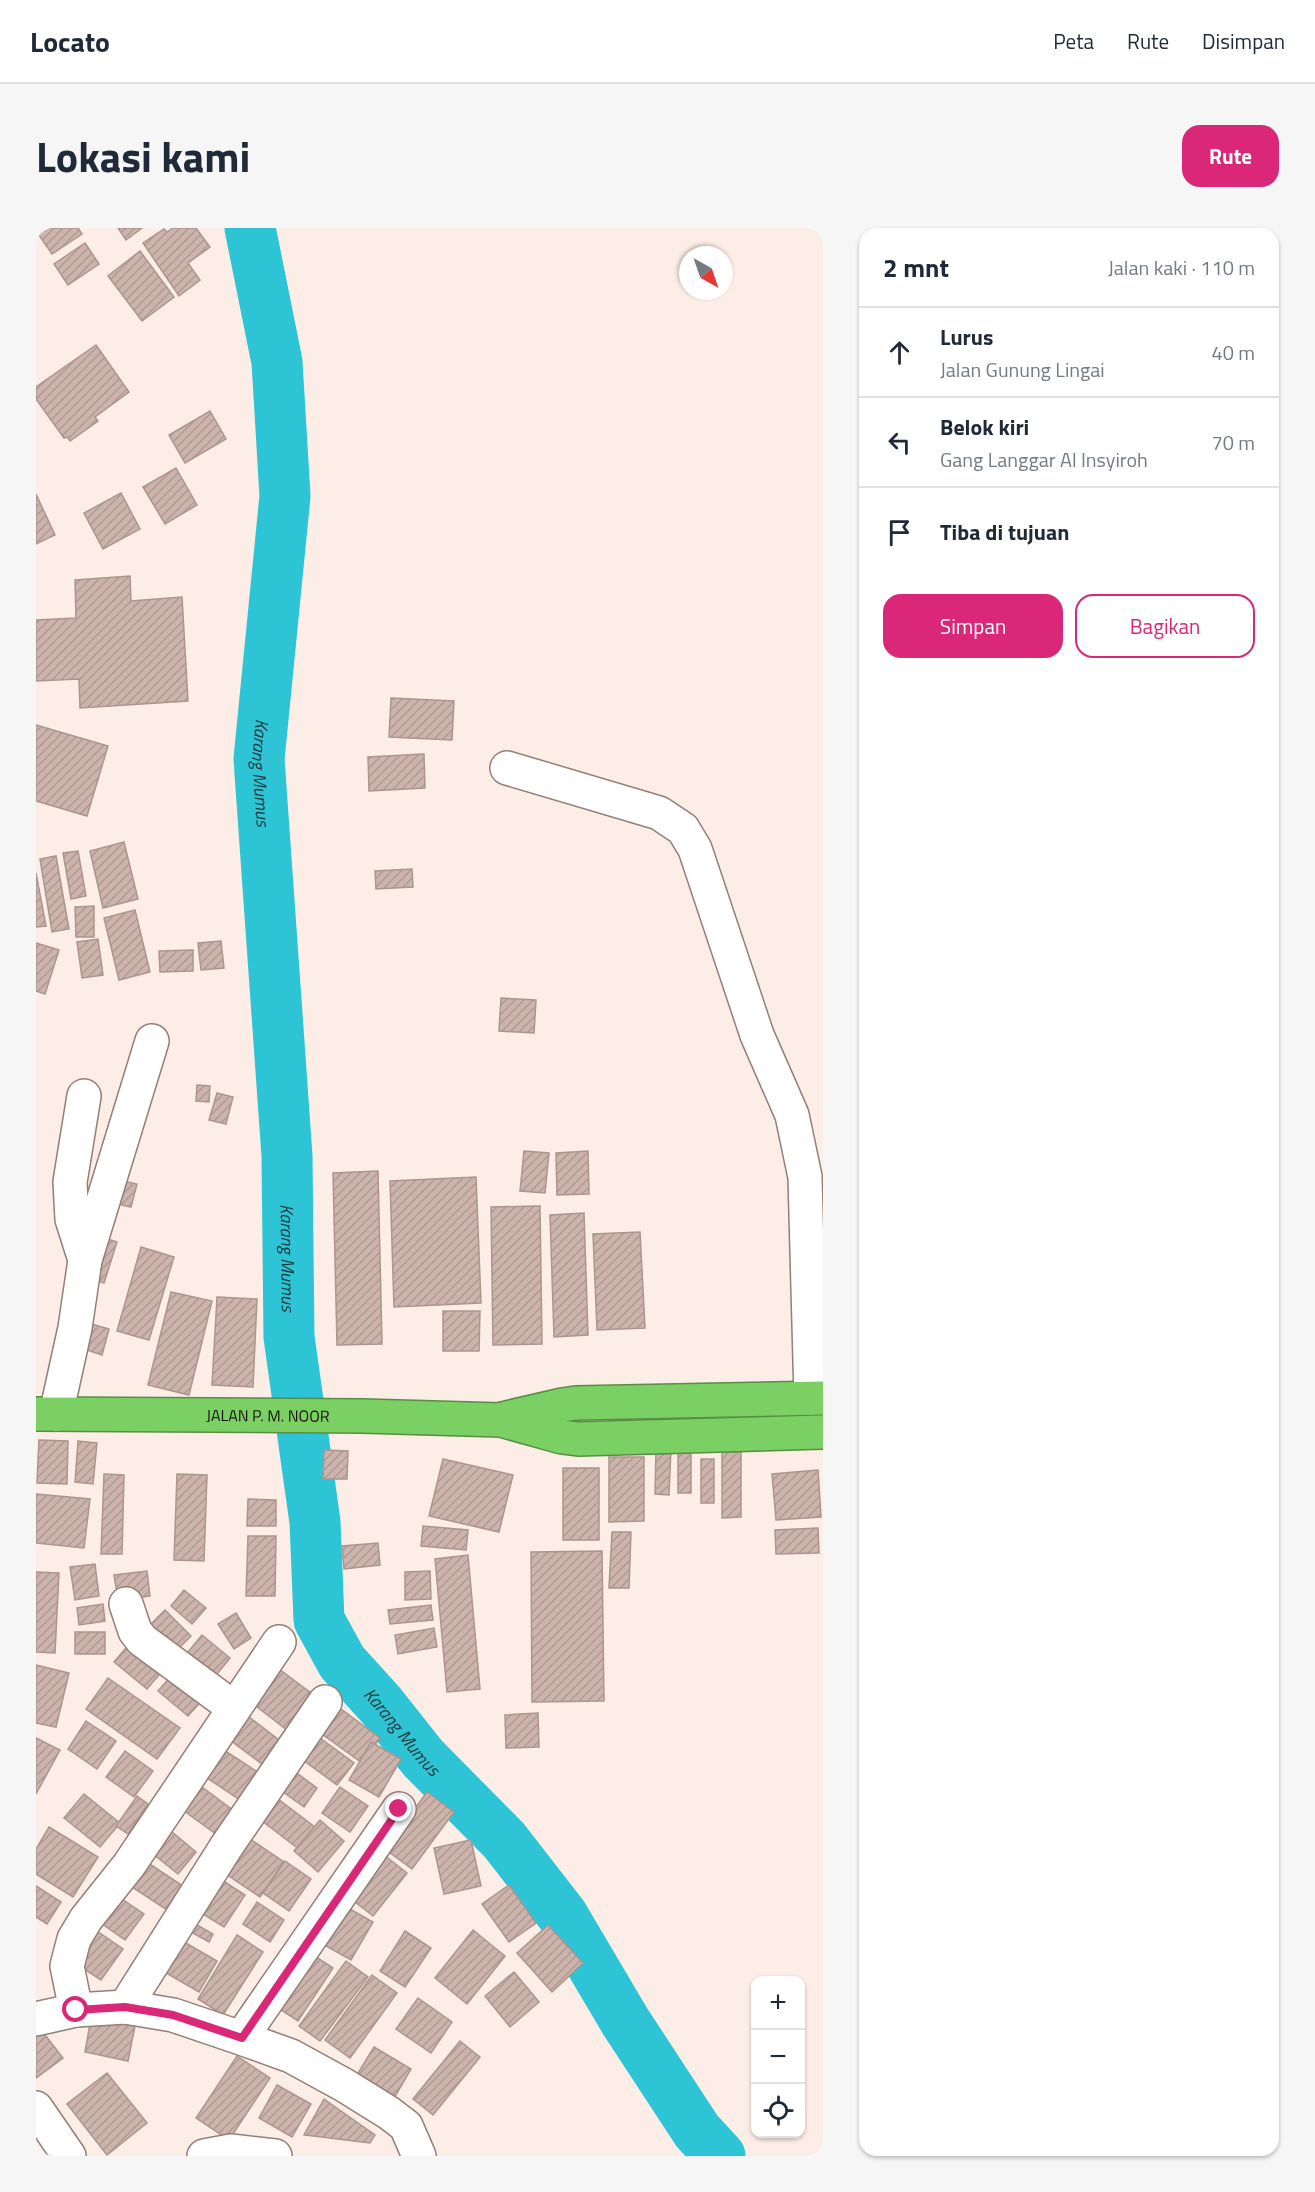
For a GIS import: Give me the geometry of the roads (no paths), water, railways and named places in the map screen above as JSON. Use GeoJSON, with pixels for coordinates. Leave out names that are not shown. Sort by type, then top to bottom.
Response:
{"type":"FeatureCollection","features":[{"type":"Feature","properties":{"kind":"highway","name":"JALAN P. M. NOOR"},"geometry":{"type":"LineString","coordinates":[[501,1420],[576,1403],[817,1398]]}},
{"type":"Feature","properties":{"kind":"highway","name":"JALAN P. M. NOOR"},"geometry":{"type":"LineString","coordinates":[[46,1414],[363,1416],[501,1420],[562,1437],[578,1439],[823,1432]]}},
{"type":"Feature","properties":{"kind":"street"},"geometry":{"type":"LineString","coordinates":[[507,768],[659,813],[683,829],[695,849],[758,1035],[792,1115],[805,1177],[817,1398]]}},
{"type":"Feature","properties":{"kind":"street"},"geometry":{"type":"LineString","coordinates":[[46,1414],[75,1328],[85,1260],[152,1041]]}},
{"type":"Feature","properties":{"kind":"street"},"geometry":{"type":"LineString","coordinates":[[84,1096],[70,1182],[72,1219],[85,1260]]}},
{"type":"Feature","properties":{"kind":"street"},"geometry":{"type":"LineString","coordinates":[[126,1604],[135,1631],[142,1640],[234,1707]]}},
{"type":"Feature","properties":{"kind":"street"},"geometry":{"type":"LineString","coordinates":[[76,2010],[67,1966],[74,1939],[86,1919],[129,1865],[279,1642]]}},
{"type":"Feature","properties":{"kind":"street"},"geometry":{"type":"LineString","coordinates":[[125,2007],[226,1847],[325,1702]]}},
{"type":"Feature","properties":{"kind":"street"},"geometry":{"type":"LineString","coordinates":[[242,2038],[399,1809]]}},
{"type":"Feature","properties":{"kind":"street"},"geometry":{"type":"LineString","coordinates":[[36,2019],[76,2010],[125,2007],[173,2015],[242,2038],[291,2056],[336,2080],[389,2113],[413,2118],[419,2156]]}},
{"type":"Feature","properties":{"kind":"street"},"geometry":{"type":"LineString","coordinates":[[36,2109],[69,2156]]}},
{"type":"Feature","properties":{"kind":"street"},"geometry":{"type":"LineString","coordinates":[[204,2156],[231,2151],[275,2156]]}},
{"type":"Feature","properties":{"kind":"waterway","name":"Karang Mumus"},"geometry":{"type":"LineString","coordinates":[[250,228],[277,362],[285,496],[259,759],[287,1156],[289,1337],[315,1522],[319,1620],[342,1662],[381,1705],[423,1758],[504,1840],[563,1916],[625,2021],[697,2131],[720,2156]]}}]}
